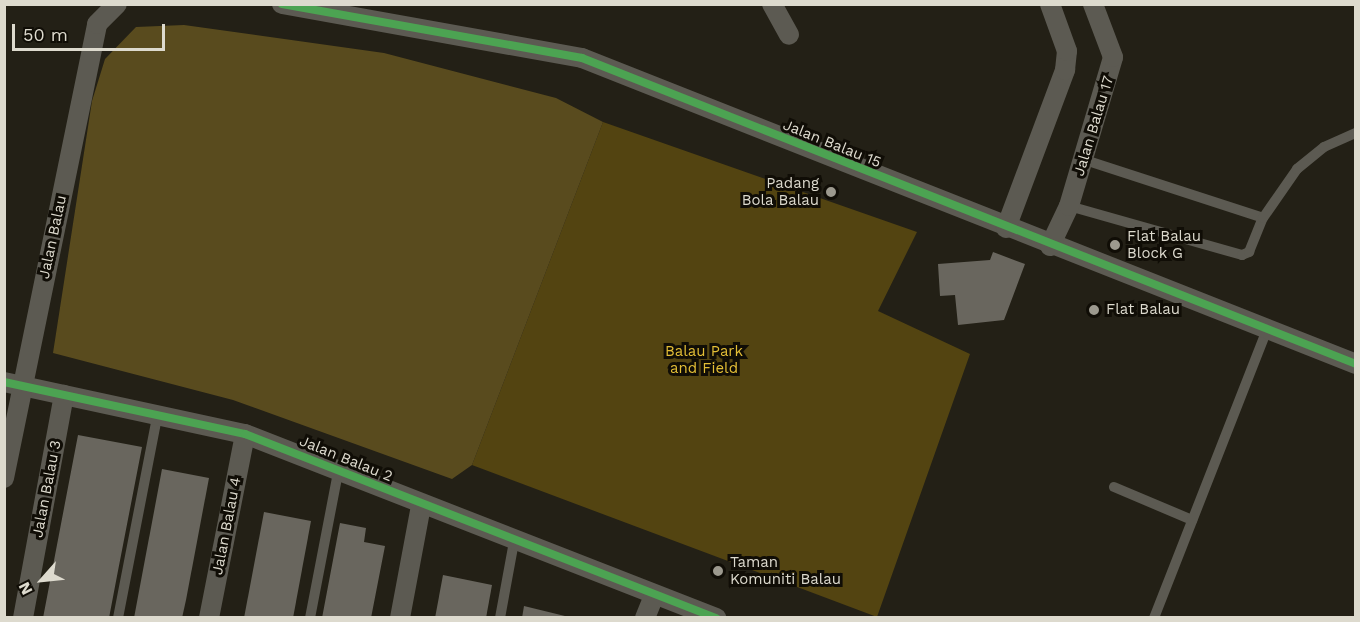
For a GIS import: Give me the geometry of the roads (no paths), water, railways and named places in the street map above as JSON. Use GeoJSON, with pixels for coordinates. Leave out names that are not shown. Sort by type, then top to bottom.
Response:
{"type":"FeatureCollection","features":[{"type":"Feature","properties":{"kind":"street","name":"Jalan Balau"},"geometry":{"type":"LineString","coordinates":[[4,478],[14,383],[96,24],[117,4]]}},
{"type":"Feature","properties":{"kind":"street","name":"Jalan Balau 15"},"geometry":{"type":"LineString","coordinates":[[282,4],[582,58],[1266,332],[1356,364]]}},
{"type":"Feature","properties":{"kind":"street"},"geometry":{"type":"LineString","coordinates":[[772,4],[789,35]]}},
{"type":"Feature","properties":{"kind":"street"},"geometry":{"type":"LineString","coordinates":[[1006,228],[1065,70],[1067,51],[1050,4]]}},
{"type":"Feature","properties":{"kind":"street","name":"Jalan Balau 17"},"geometry":{"type":"LineString","coordinates":[[1050,246],[1069,206],[1085,160],[1113,57],[1093,4]]}},
{"type":"Feature","properties":{"kind":"street","name":"Jalan Balau 2"},"geometry":{"type":"LineString","coordinates":[[14,383],[64,396],[158,412],[244,434],[339,468],[421,506],[514,543],[716,618]]}},
{"type":"Feature","properties":{"kind":"street","name":"Jalan Balau 3"},"geometry":{"type":"LineString","coordinates":[[22,618],[64,396]]}},
{"type":"Feature","properties":{"kind":"street","name":"Jalan Balau 4"},"geometry":{"type":"LineString","coordinates":[[209,618],[244,434]]}},
{"type":"Feature","properties":{"kind":"street"},"geometry":{"type":"LineString","coordinates":[[400,618],[421,506]]}},
{"type":"Feature","properties":{"kind":"street"},"geometry":{"type":"LineString","coordinates":[[645,618],[654,596]]}},
{"type":"Feature","properties":{"kind":"lane"},"geometry":{"type":"LineString","coordinates":[[1069,206],[1232,256],[1249,252],[1263,218],[1297,169],[1324,147],[1356,133]]}},
{"type":"Feature","properties":{"kind":"lane"},"geometry":{"type":"LineString","coordinates":[[1085,160],[1263,218]]}},
{"type":"Feature","properties":{"kind":"lane"},"geometry":{"type":"LineString","coordinates":[[1154,618],[1266,332]]}},
{"type":"Feature","properties":{"kind":"lane"},"geometry":{"type":"LineString","coordinates":[[118,618],[158,412]]}},
{"type":"Feature","properties":{"kind":"lane"},"geometry":{"type":"LineString","coordinates":[[310,618],[339,468]]}},
{"type":"Feature","properties":{"kind":"lane"},"geometry":{"type":"LineString","coordinates":[[1114,487],[1192,519]]}},
{"type":"Feature","properties":{"kind":"lane"},"geometry":{"type":"LineString","coordinates":[[500,618],[514,543]]}},
{"type":"Feature","properties":{"kind":"place","name":"Padang Bola Balau"},"geometry":{"type":"Point","coordinates":[831,192]}},
{"type":"Feature","properties":{"kind":"place","name":"Flat Balau Block G"},"geometry":{"type":"Point","coordinates":[1115,245]}},
{"type":"Feature","properties":{"kind":"place","name":"Flat Balau"},"geometry":{"type":"Point","coordinates":[1094,310]}},
{"type":"Feature","properties":{"kind":"place","name":"Taman Komuniti Balau"},"geometry":{"type":"Point","coordinates":[718,571]}},
{"type":"Feature","properties":{"kind":"park label","name":"Balau Park and Field"},"geometry":{"type":"Point","coordinates":[704,360]}}]}
